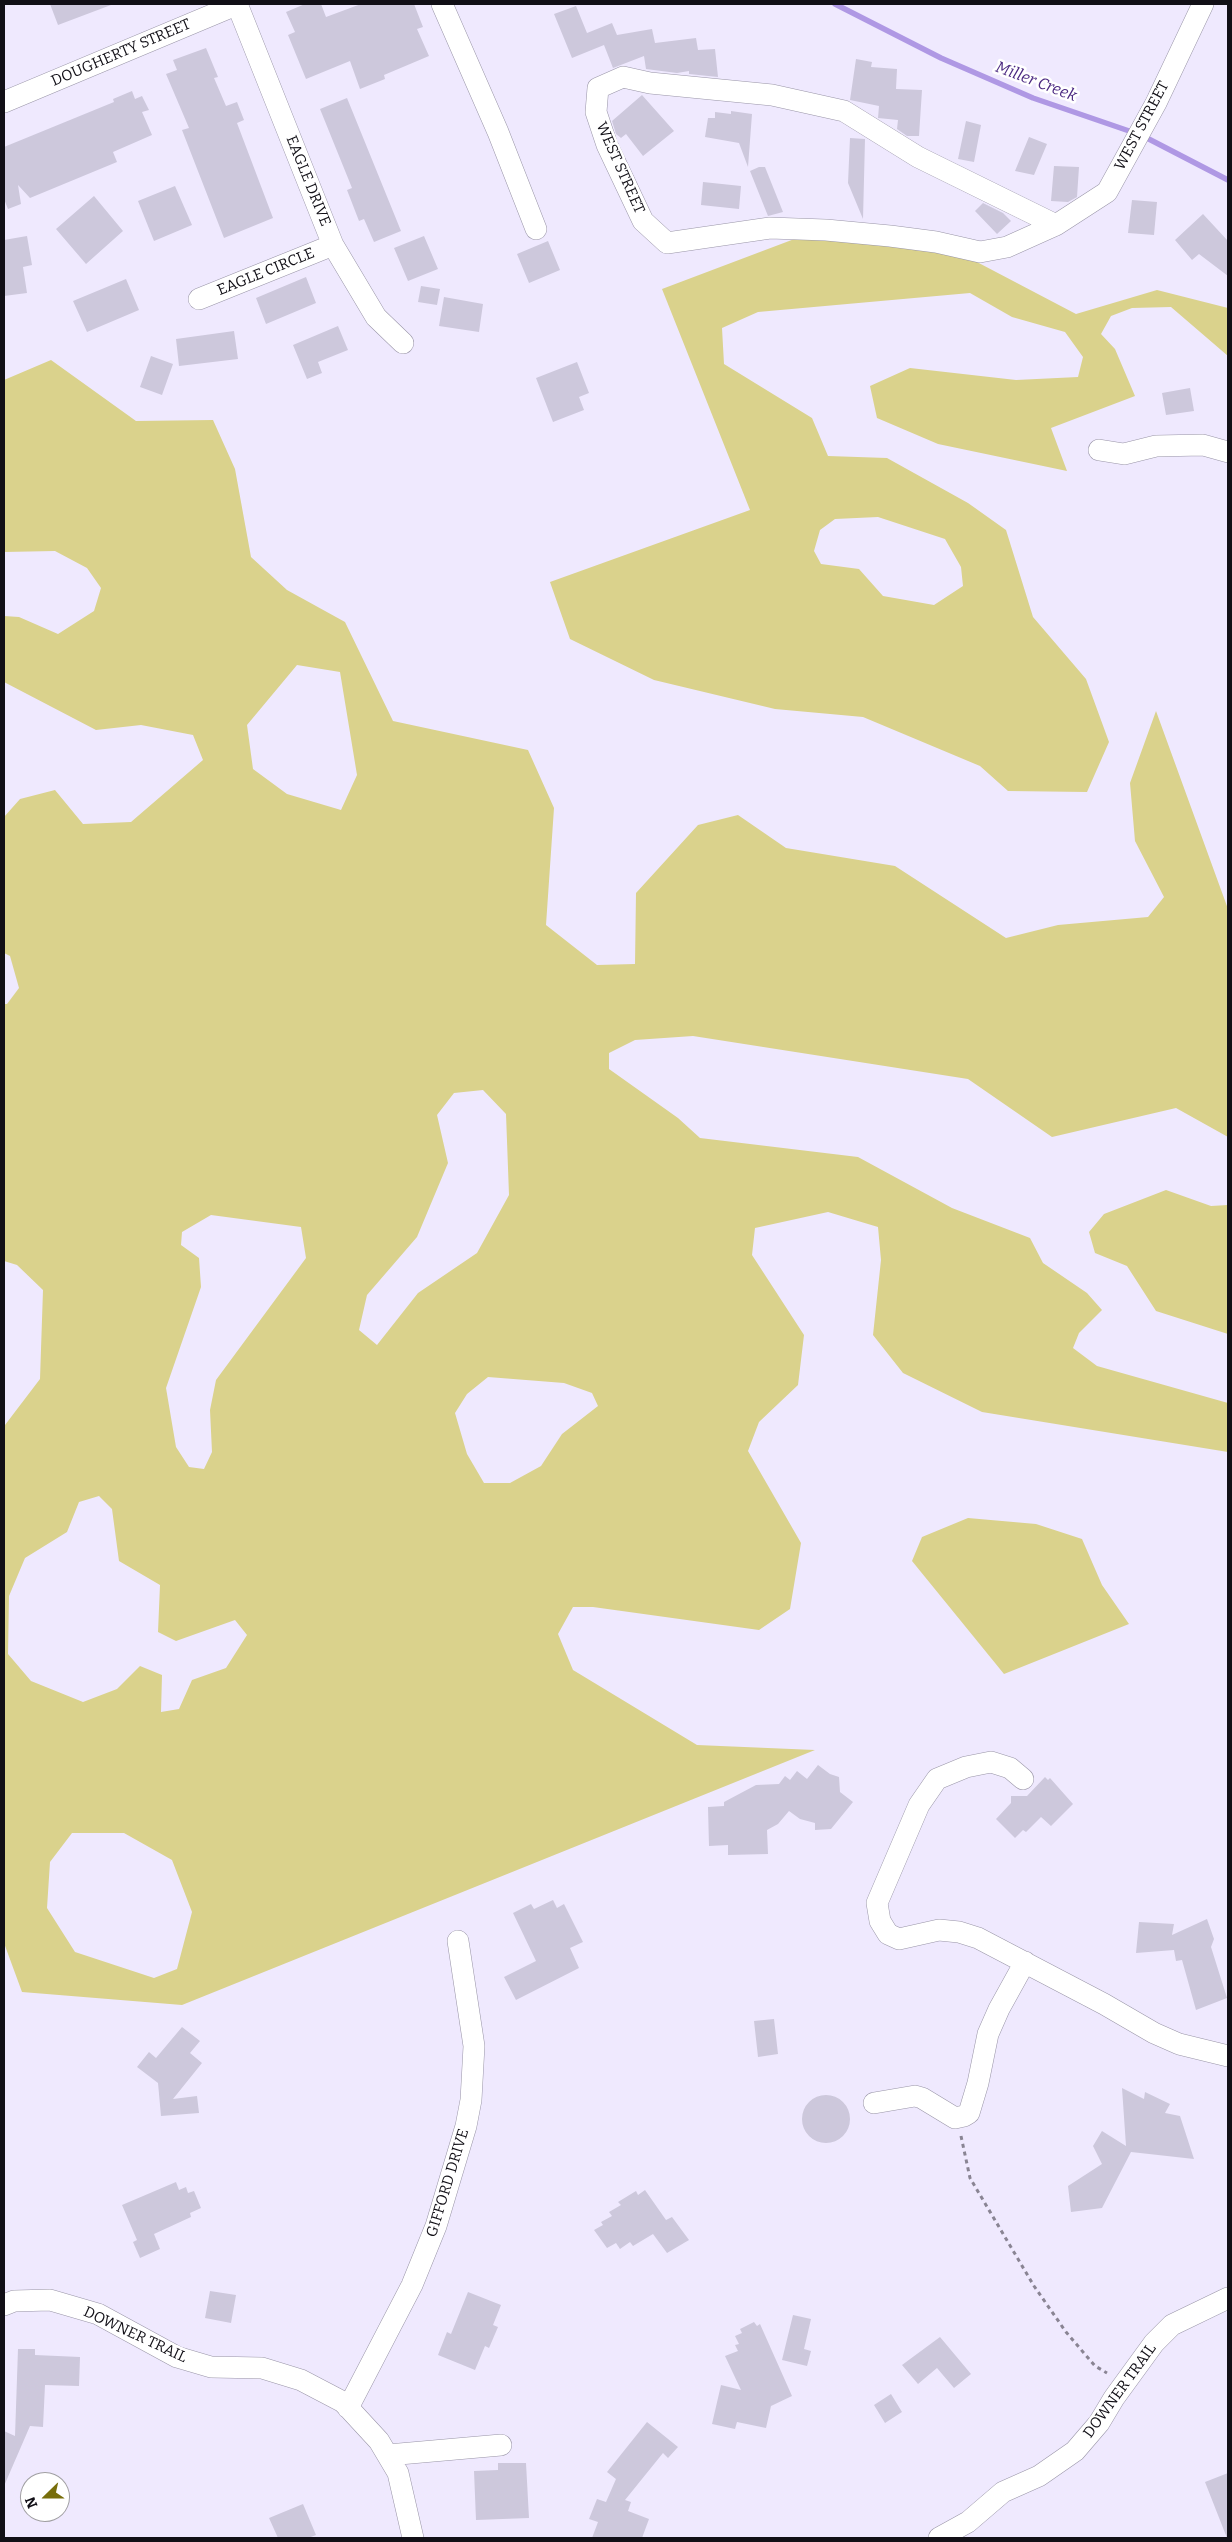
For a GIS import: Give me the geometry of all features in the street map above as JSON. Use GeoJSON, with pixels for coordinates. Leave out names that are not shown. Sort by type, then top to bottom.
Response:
{"type":"FeatureCollection","features":[{"type":"Feature","properties":{"kind":"street","name":"DOUGHERTY STREET"},"geometry":{"type":"LineString","coordinates":[[4,102],[237,4]]}},
{"type":"Feature","properties":{"kind":"street","name":"EAGLE DRIVE"},"geometry":{"type":"LineString","coordinates":[[237,4],[333,245],[376,317],[403,343]]}},
{"type":"Feature","properties":{"kind":"street"},"geometry":{"type":"LineString","coordinates":[[442,4],[536,229]]}},
{"type":"Feature","properties":{"kind":"street","name":"WEST STREET"},"geometry":{"type":"LineString","coordinates":[[1056,225],[918,157],[844,111],[772,96],[650,84],[623,78],[598,88],[596,112],[608,145],[643,221],[667,243],[770,228],[826,230],[890,236],[936,242],[980,252],[1007,247],[1056,225],[1107,192],[1145,123],[1203,4]]}},
{"type":"Feature","properties":{"kind":"street","name":"EAGLE CIRCLE"},"geometry":{"type":"LineString","coordinates":[[199,299],[333,245]]}},
{"type":"Feature","properties":{"kind":"street"},"geometry":{"type":"LineString","coordinates":[[1099,450],[1124,454],[1156,446],[1203,445],[1228,452]]}},
{"type":"Feature","properties":{"kind":"street"},"geometry":{"type":"LineString","coordinates":[[1023,1779],[1010,1768],[992,1762],[966,1767],[937,1779],[919,1805],[877,1903],[880,1921],[888,1934],[899,1938],[939,1930],[959,1932],[978,1938],[1154,2033],[1178,2044],[1228,2056]]}},
{"type":"Feature","properties":{"kind":"street","name":"GIFFORD DRIVE"},"geometry":{"type":"LineString","coordinates":[[348,2408],[412,2285],[436,2226],[466,2126],[471,2100],[474,2046],[472,2022],[458,1941]]}},
{"type":"Feature","properties":{"kind":"street"},"geometry":{"type":"LineString","coordinates":[[874,2104],[915,2096],[922,2098],[947,2114],[959,2117],[969,2113],[978,2083],[988,2034],[999,2009],[1025,1962]]}},
{"type":"Feature","properties":{"kind":"street","name":"DOWNER TRAIL"},"geometry":{"type":"LineString","coordinates":[[939,2538],[968,2522],[1003,2492],[1039,2476],[1075,2451],[1099,2423],[1154,2343],[1172,2325],[1228,2298]]}},
{"type":"Feature","properties":{"kind":"street","name":"DOWNER TRAIL"},"geometry":{"type":"LineString","coordinates":[[4,2305],[14,2301],[50,2300],[98,2314],[176,2357],[211,2366],[262,2368],[301,2380],[343,2402],[379,2441],[398,2473],[413,2538]]}},
{"type":"Feature","properties":{"kind":"street"},"geometry":{"type":"LineString","coordinates":[[388,2455],[501,2445]]}},
{"type":"Feature","properties":{"kind":"path"},"geometry":{"type":"LineString","coordinates":[[959,2117],[970,2178],[1034,2286],[1066,2332],[1095,2366],[1125,2384]]}},
{"type":"Feature","properties":{"kind":"shaded area"},"geometry":{"type":"Polygon","coordinates":[[[797,238],[941,249],[975,261],[1076,314],[1157,290],[1228,308],[1228,356],[1171,307],[1132,308],[1111,316],[1101,334],[1115,349],[1135,396],[1051,428],[1067,471],[938,444],[877,418],[870,386],[910,368],[1016,380],[1078,377],[1083,357],[1065,332],[1012,317],[970,293],[758,312],[722,328],[724,364],[812,418],[828,456],[887,458],[968,503],[1006,530],[1033,617],[1086,679],[1109,742],[1087,792],[1008,791],[980,766],[863,717],[775,709],[654,680],[570,639],[550,582],[750,510],[662,289],[797,238]],[[878,517],[835,519],[820,530],[814,551],[821,564],[859,569],[883,596],[934,605],[963,586],[961,567],[945,539],[878,517]]]}},
{"type":"Feature","properties":{"kind":"shaded area"},"geometry":{"type":"Polygon","coordinates":[[[51,360],[136,421],[213,420],[235,469],[251,557],[287,590],[345,622],[393,721],[528,750],[554,808],[546,925],[597,965],[635,964],[636,893],[698,825],[738,815],[786,848],[895,866],[1006,938],[1058,925],[1148,917],[1164,897],[1135,841],[1130,783],[1156,711],[1228,909],[1228,1137],[1176,1108],[1052,1137],[968,1079],[693,1036],[635,1040],[609,1053],[609,1069],[678,1118],[700,1138],[858,1157],[952,1208],[1030,1238],[1043,1263],[1087,1293],[1102,1310],[1079,1333],[1073,1348],[1097,1366],[1228,1403],[1228,1452],[982,1412],[903,1373],[873,1335],[881,1260],[878,1227],[828,1212],[755,1228],[752,1255],[804,1335],[798,1385],[759,1422],[748,1451],[801,1543],[790,1609],[759,1630],[593,1607],[573,1607],[558,1634],[573,1670],[697,1745],[815,1750],[182,2005],[22,1992],[4,1943],[4,1437],[5,1425],[40,1379],[43,1290],[17,1265],[4,1261],[4,1004],[7,1004],[19,988],[10,956],[4,953],[4,817],[20,799],[55,790],[83,824],[131,822],[203,760],[193,735],[141,725],[96,730],[4,682],[4,616],[19,617],[58,634],[94,611],[101,588],[87,568],[55,551],[4,552],[4,380],[51,360]],[[297,665],[247,725],[253,769],[287,794],[341,810],[357,775],[340,672],[297,665]],[[483,1090],[454,1093],[437,1115],[448,1163],[417,1237],[367,1295],[359,1330],[377,1345],[418,1293],[477,1253],[509,1195],[506,1114],[483,1090]],[[211,1215],[182,1232],[181,1245],[199,1258],[201,1287],[166,1388],[176,1447],[189,1467],[204,1469],[212,1452],[210,1410],[216,1380],[306,1258],[301,1227],[211,1215]],[[488,1377],[467,1394],[455,1413],[467,1454],[484,1483],[510,1483],[541,1466],[562,1434],[598,1406],[592,1393],[564,1383],[488,1377]],[[99,1496],[79,1502],[67,1532],[25,1558],[9,1596],[8,1654],[31,1681],[83,1702],[117,1689],[140,1666],[162,1675],[161,1712],[179,1709],[192,1680],[226,1668],[247,1635],[235,1620],[176,1641],[158,1632],[160,1585],[119,1561],[112,1509],[99,1496]],[[72,1833],[50,1862],[47,1908],[75,1952],[154,1978],[177,1969],[192,1912],[172,1860],[124,1833],[72,1833]]]}},
{"type":"Feature","properties":{"kind":"shaded area"},"geometry":{"type":"Polygon","coordinates":[[[1166,1190],[1211,1206],[1228,1205],[1228,1334],[1156,1311],[1127,1266],[1095,1253],[1089,1232],[1104,1214],[1166,1190]]]}},
{"type":"Feature","properties":{"kind":"shaded area"},"geometry":{"type":"Polygon","coordinates":[[[968,1518],[1036,1524],[1082,1539],[1102,1585],[1129,1624],[1004,1674],[912,1561],[922,1537],[968,1518]]]}},
{"type":"Feature","properties":{"kind":"building"},"geometry":{"type":"Polygon","coordinates":[[[50,4],[110,4],[111,5],[58,25],[50,4]]]}},
{"type":"Feature","properties":{"kind":"building"},"geometry":{"type":"Polygon","coordinates":[[[305,4],[321,4],[326,17],[361,4],[414,4],[423,27],[417,29],[429,56],[384,75],[385,79],[360,89],[350,61],[306,79],[288,35],[295,32],[286,12],[305,4]]]}},
{"type":"Feature","properties":{"kind":"building"},"geometry":{"type":"Polygon","coordinates":[[[576,6],[587,33],[612,23],[617,35],[652,29],[655,43],[696,38],[698,50],[715,49],[718,77],[689,74],[689,71],[677,73],[646,69],[644,56],[613,68],[604,45],[572,58],[554,14],[576,6]]]}},
{"type":"Feature","properties":{"kind":"building"},"geometry":{"type":"Polygon","coordinates":[[[206,48],[218,77],[214,78],[226,106],[237,102],[244,120],[237,123],[273,218],[224,238],[182,130],[189,128],[166,74],[177,70],[173,60],[206,48]]]}},
{"type":"Feature","properties":{"kind":"building"},"geometry":{"type":"Polygon","coordinates":[[[856,59],[872,62],[871,67],[897,69],[896,89],[922,90],[919,136],[907,136],[897,129],[898,120],[878,118],[879,106],[850,100],[856,59]]]}},
{"type":"Feature","properties":{"kind":"building"},"geometry":{"type":"Polygon","coordinates":[[[132,91],[135,99],[142,96],[149,110],[142,112],[152,135],[113,152],[117,162],[30,198],[18,185],[21,204],[8,209],[4,199],[4,147],[114,102],[113,99],[132,91]]]}},
{"type":"Feature","properties":{"kind":"building"},"geometry":{"type":"Polygon","coordinates":[[[642,95],[674,131],[643,156],[626,134],[621,138],[616,134],[612,121],[642,95]]]}},
{"type":"Feature","properties":{"kind":"building"},"geometry":{"type":"Polygon","coordinates":[[[347,98],[401,231],[374,242],[364,219],[359,221],[347,190],[352,188],[320,109],[347,98]]]}},
{"type":"Feature","properties":{"kind":"building"},"geometry":{"type":"Polygon","coordinates":[[[731,111],[752,114],[748,167],[739,143],[705,137],[708,118],[715,118],[715,112],[731,114],[731,111]]]}},
{"type":"Feature","properties":{"kind":"building"},"geometry":{"type":"Polygon","coordinates":[[[966,121],[981,125],[974,162],[958,159],[966,121]]]}},
{"type":"Feature","properties":{"kind":"building"},"geometry":{"type":"Polygon","coordinates":[[[1029,137],[1047,144],[1034,175],[1015,171],[1029,137]]]}},
{"type":"Feature","properties":{"kind":"building"},"geometry":{"type":"Polygon","coordinates":[[[850,138],[865,139],[863,219],[848,183],[850,138]]]}},
{"type":"Feature","properties":{"kind":"building"},"geometry":{"type":"Polygon","coordinates":[[[1054,166],[1079,167],[1077,197],[1068,202],[1051,201],[1054,166]]]}},
{"type":"Feature","properties":{"kind":"building"},"geometry":{"type":"Polygon","coordinates":[[[759,167],[765,167],[783,212],[768,216],[750,171],[759,167]]]}},
{"type":"Feature","properties":{"kind":"building"},"geometry":{"type":"Polygon","coordinates":[[[703,182],[741,186],[739,209],[701,205],[703,182]]]}},
{"type":"Feature","properties":{"kind":"building"},"geometry":{"type":"Polygon","coordinates":[[[175,186],[192,225],[154,241],[138,201],[175,186]]]}},
{"type":"Feature","properties":{"kind":"building"},"geometry":{"type":"Polygon","coordinates":[[[94,196],[123,231],[86,264],[56,229],[94,196]]]}},
{"type":"Feature","properties":{"kind":"building"},"geometry":{"type":"Polygon","coordinates":[[[1132,200],[1157,202],[1154,235],[1128,233],[1132,200]]]}},
{"type":"Feature","properties":{"kind":"building"},"geometry":{"type":"Polygon","coordinates":[[[983,203],[1003,213],[1011,221],[997,234],[975,211],[983,203]]]}},
{"type":"Feature","properties":{"kind":"building"},"geometry":{"type":"Polygon","coordinates":[[[1203,214],[1228,241],[1228,276],[1199,254],[1192,260],[1175,240],[1203,214]]]}},
{"type":"Feature","properties":{"kind":"building"},"geometry":{"type":"Polygon","coordinates":[[[27,236],[32,265],[23,267],[27,293],[4,296],[4,240],[27,236]]]}},
{"type":"Feature","properties":{"kind":"building"},"geometry":{"type":"Polygon","coordinates":[[[424,236],[438,269],[408,281],[394,248],[424,236]]]}},
{"type":"Feature","properties":{"kind":"building"},"geometry":{"type":"Polygon","coordinates":[[[548,241],[560,270],[529,283],[517,254],[548,241]]]}},
{"type":"Feature","properties":{"kind":"building"},"geometry":{"type":"Polygon","coordinates":[[[306,277],[316,303],[266,324],[256,298],[306,277]]]}},
{"type":"Feature","properties":{"kind":"building"},"geometry":{"type":"Polygon","coordinates":[[[126,279],[139,310],[87,332],[73,301],[126,279]]]}},
{"type":"Feature","properties":{"kind":"building"},"geometry":{"type":"Polygon","coordinates":[[[421,286],[440,289],[437,305],[418,302],[421,286]]]}},
{"type":"Feature","properties":{"kind":"building"},"geometry":{"type":"Polygon","coordinates":[[[444,297],[483,304],[479,332],[439,326],[444,297]]]}},
{"type":"Feature","properties":{"kind":"building"},"geometry":{"type":"Polygon","coordinates":[[[338,326],[348,350],[318,362],[322,373],[307,379],[293,345],[338,326]]]}},
{"type":"Feature","properties":{"kind":"building"},"geometry":{"type":"Polygon","coordinates":[[[234,331],[238,359],[179,366],[176,339],[234,331]]]}},
{"type":"Feature","properties":{"kind":"building"},"geometry":{"type":"Polygon","coordinates":[[[151,356],[173,364],[162,395],[140,387],[151,356]]]}},
{"type":"Feature","properties":{"kind":"building"},"geometry":{"type":"Polygon","coordinates":[[[577,362],[589,393],[579,397],[584,410],[553,422],[536,378],[577,362]]]}},
{"type":"Feature","properties":{"kind":"building"},"geometry":{"type":"Polygon","coordinates":[[[1190,388],[1194,411],[1166,415],[1162,393],[1190,388]]]}},
{"type":"Feature","properties":{"kind":"building"},"geometry":{"type":"Polygon","coordinates":[[[818,1765],[830,1774],[839,1777],[840,1792],[853,1802],[831,1829],[815,1830],[815,1823],[800,1819],[789,1811],[778,1824],[767,1830],[768,1854],[728,1855],[728,1845],[709,1846],[708,1807],[724,1806],[724,1802],[756,1785],[779,1784],[785,1776],[790,1780],[797,1771],[807,1779],[818,1765]]]}},
{"type":"Feature","properties":{"kind":"building"},"geometry":{"type":"Polygon","coordinates":[[[1045,1777],[1048,1780],[1050,1778],[1073,1804],[1051,1826],[1041,1817],[1026,1832],[1023,1830],[1015,1838],[996,1819],[1011,1803],[1011,1796],[1027,1796],[1045,1777]]]}},
{"type":"Feature","properties":{"kind":"building"},"geometry":{"type":"Polygon","coordinates":[[[553,1900],[557,1908],[564,1904],[583,1942],[570,1948],[579,1968],[516,2000],[504,1977],[536,1961],[513,1913],[531,1904],[534,1909],[553,1900]]]}},
{"type":"Feature","properties":{"kind":"building"},"geometry":{"type":"Polygon","coordinates":[[[1207,1919],[1214,1939],[1211,1947],[1227,1998],[1196,2010],[1182,1960],[1176,1961],[1174,1950],[1136,1953],[1139,1922],[1174,1924],[1172,1935],[1207,1919]]]}},
{"type":"Feature","properties":{"kind":"building"},"geometry":{"type":"Polygon","coordinates":[[[774,2019],[778,2054],[758,2057],[754,2021],[774,2019]]]}},
{"type":"Feature","properties":{"kind":"building"},"geometry":{"type":"Polygon","coordinates":[[[182,2027],[200,2041],[190,2053],[202,2063],[173,2099],[197,2096],[199,2113],[161,2116],[158,2083],[137,2067],[149,2052],[156,2058],[182,2027]]]}},
{"type":"Feature","properties":{"kind":"building"},"geometry":{"type":"Polygon","coordinates":[[[1122,2088],[1144,2099],[1145,2092],[1170,2104],[1165,2113],[1180,2116],[1194,2159],[1131,2152],[1102,2208],[1071,2212],[1068,2186],[1102,2164],[1093,2146],[1102,2131],[1126,2146],[1122,2088]]]}},
{"type":"Feature","properties":{"kind":"building"},"geometry":{"type":"Polygon","coordinates":[[[826,2095],[835,2097],[843,2102],[848,2110],[850,2119],[848,2128],[843,2136],[835,2141],[826,2143],[817,2141],[809,2136],[804,2128],[802,2119],[804,2110],[809,2102],[817,2097],[826,2095]]]}},
{"type":"Feature","properties":{"kind":"building"},"geometry":{"type":"Polygon","coordinates":[[[176,2182],[179,2190],[186,2187],[188,2193],[194,2191],[201,2208],[190,2213],[191,2217],[154,2234],[160,2249],[140,2258],[133,2242],[137,2240],[122,2205],[176,2182]]]}},
{"type":"Feature","properties":{"kind":"building"},"geometry":{"type":"Polygon","coordinates":[[[645,2190],[666,2220],[672,2217],[689,2240],[667,2253],[653,2234],[633,2246],[630,2242],[620,2249],[616,2243],[607,2248],[594,2230],[603,2225],[601,2222],[612,2216],[609,2212],[621,2205],[618,2202],[636,2191],[638,2195],[645,2190]]]}},
{"type":"Feature","properties":{"kind":"building"},"geometry":{"type":"Polygon","coordinates":[[[210,2291],[236,2295],[231,2323],[205,2318],[210,2291]]]}},
{"type":"Feature","properties":{"kind":"building"},"geometry":{"type":"Polygon","coordinates":[[[468,2292],[501,2305],[493,2325],[498,2327],[489,2348],[485,2346],[475,2370],[438,2355],[447,2332],[451,2334],[468,2292]]]}},
{"type":"Feature","properties":{"kind":"building"},"geometry":{"type":"Polygon","coordinates":[[[793,2315],[811,2319],[804,2349],[811,2351],[807,2366],[782,2360],[793,2315]]]}},
{"type":"Feature","properties":{"kind":"building"},"geometry":{"type":"Polygon","coordinates":[[[754,2322],[757,2326],[760,2324],[792,2396],[771,2406],[766,2428],[737,2422],[735,2429],[712,2424],[721,2385],[741,2390],[725,2356],[738,2351],[735,2345],[739,2344],[735,2336],[742,2333],[740,2329],[754,2322]]]}},
{"type":"Feature","properties":{"kind":"building"},"geometry":{"type":"Polygon","coordinates":[[[940,2337],[971,2374],[954,2388],[937,2368],[918,2384],[902,2365],[940,2337]]]}},
{"type":"Feature","properties":{"kind":"building"},"geometry":{"type":"Polygon","coordinates":[[[18,2349],[35,2349],[35,2355],[80,2357],[79,2386],[45,2385],[43,2427],[30,2426],[4,2486],[4,2431],[15,2436],[18,2349]]]}},
{"type":"Feature","properties":{"kind":"building"},"geometry":{"type":"Polygon","coordinates":[[[891,2394],[902,2412],[885,2423],[874,2405],[891,2394]]]}},
{"type":"Feature","properties":{"kind":"building"},"geometry":{"type":"Polygon","coordinates":[[[647,2422],[678,2447],[668,2458],[663,2453],[625,2500],[631,2502],[628,2511],[649,2519],[642,2538],[592,2538],[598,2522],[589,2519],[597,2499],[606,2502],[616,2479],[607,2472],[647,2422]]]}},
{"type":"Feature","properties":{"kind":"building"},"geometry":{"type":"Polygon","coordinates":[[[498,2463],[526,2463],[529,2518],[476,2520],[474,2471],[498,2470],[498,2463]]]}},
{"type":"Feature","properties":{"kind":"building"},"geometry":{"type":"Polygon","coordinates":[[[1228,2473],[1228,2538],[1227,2538],[1205,2482],[1228,2473]]]}},
{"type":"Feature","properties":{"kind":"building"},"geometry":{"type":"Polygon","coordinates":[[[303,2504],[316,2535],[308,2538],[278,2538],[269,2518],[303,2504]]]}},
{"type":"Feature","properties":{"kind":"waterway","name":"Miller Creek"},"geometry":{"type":"LineString","coordinates":[[835,4],[941,58],[1033,98],[1135,133]]}},
{"type":"Feature","properties":{"kind":"waterway","name":"Miller Creek"},"geometry":{"type":"LineString","coordinates":[[1143,136],[1228,180]]}}]}
